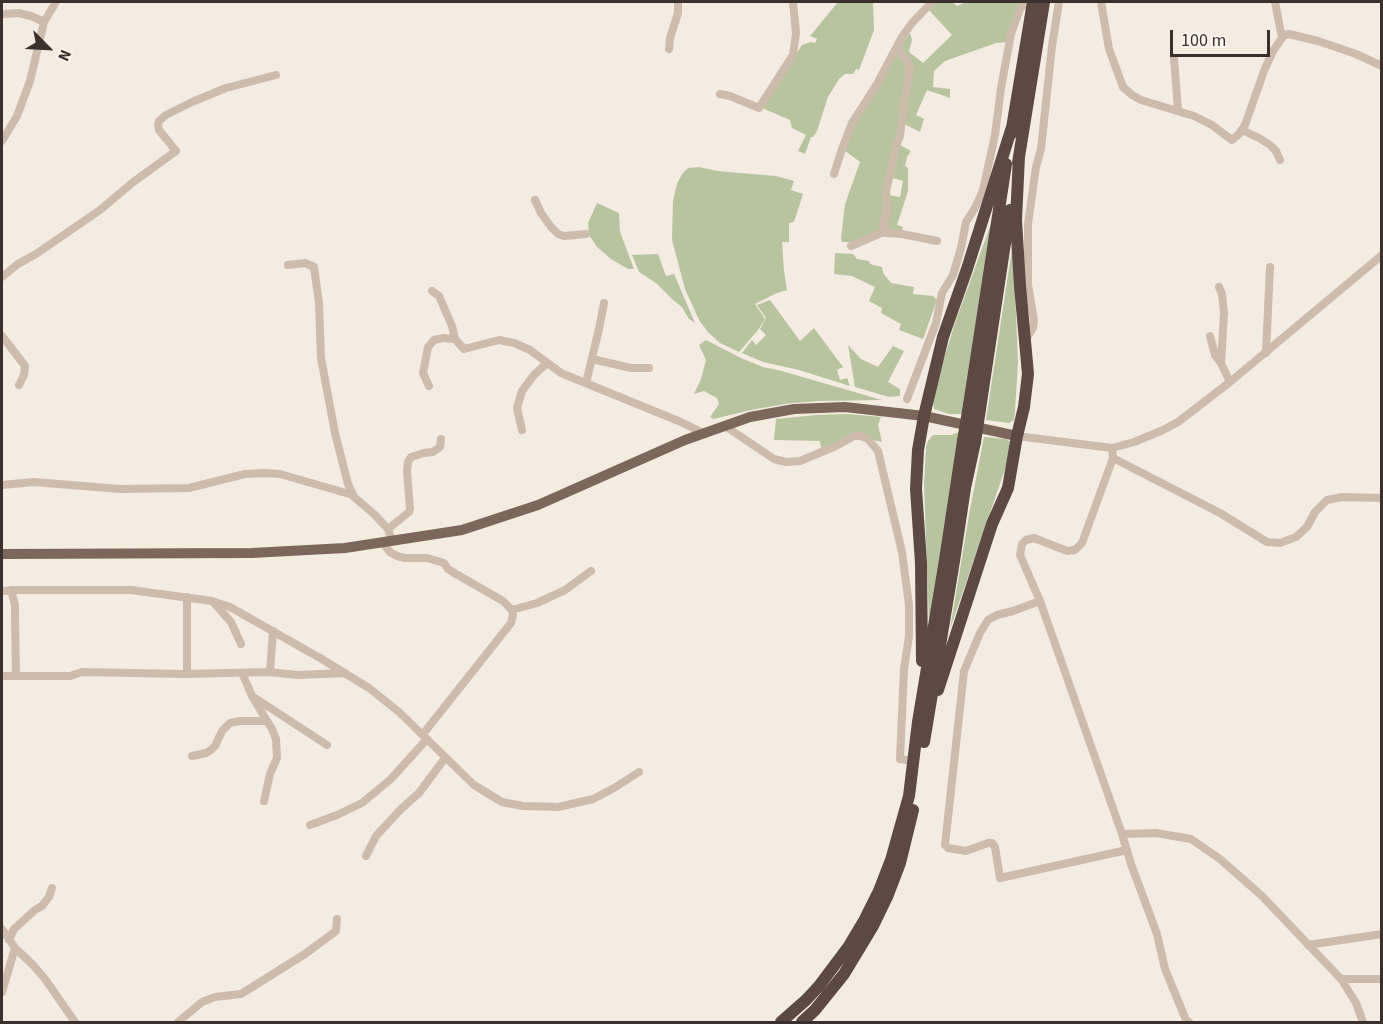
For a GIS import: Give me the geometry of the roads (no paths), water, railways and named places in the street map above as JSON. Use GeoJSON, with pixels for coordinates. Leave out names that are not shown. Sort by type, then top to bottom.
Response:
{"type":"FeatureCollection","features":[{"type":"Feature","properties":{"kind":"highway"},"geometry":{"type":"LineString","coordinates":[[802,1023],[844,974],[873,926],[900,863],[916,797],[922,723],[945,560],[969,441],[1012,127],[1033,2]]}},
{"type":"Feature","properties":{"kind":"highway"},"geometry":{"type":"LineString","coordinates":[[974,407],[1044,2]]}},
{"type":"Feature","properties":{"kind":"highway"},"geometry":{"type":"LineString","coordinates":[[922,723],[921,563],[916,489],[918,450],[943,337],[1012,127]]}},
{"type":"Feature","properties":{"kind":"highway"},"geometry":{"type":"LineString","coordinates":[[781,1023],[819,986],[849,946],[879,891],[891,860],[909,795],[913,761],[922,723],[953,647],[985,543],[1008,488],[1028,374],[1016,220],[1019,156]]}},
{"type":"Feature","properties":{"kind":"main road"},"geometry":{"type":"LineString","coordinates":[[2,554],[252,553],[345,548],[462,530],[538,505],[685,440],[750,417],[794,409],[845,407],[924,416],[1017,436]]}},
{"type":"Feature","properties":{"kind":"street"},"geometry":{"type":"LineString","coordinates":[[2,141],[17,116],[30,81],[44,22],[56,2]]}},
{"type":"Feature","properties":{"kind":"street"},"geometry":{"type":"LineString","coordinates":[[669,49],[678,13],[678,2]]}},
{"type":"Feature","properties":{"kind":"street"},"geometry":{"type":"LineString","coordinates":[[720,94],[759,108],[793,55],[796,33],[793,2]]}},
{"type":"Feature","properties":{"kind":"street"},"geometry":{"type":"LineString","coordinates":[[834,174],[852,123],[912,23],[932,2]]}},
{"type":"Feature","properties":{"kind":"street"},"geometry":{"type":"LineString","coordinates":[[907,399],[936,323],[942,293],[953,275],[966,222],[983,190],[995,135],[1011,34],[1020,9],[1026,2]]}},
{"type":"Feature","properties":{"kind":"street"},"geometry":{"type":"LineString","coordinates":[[1025,342],[1034,321],[1028,284],[1028,224],[1036,167],[1041,149],[1059,2]]}},
{"type":"Feature","properties":{"kind":"street"},"geometry":{"type":"LineString","coordinates":[[1101,2],[1109,49],[1123,87],[1141,100],[1194,116],[1212,125],[1232,140],[1245,125],[1264,71],[1274,51],[1282,38],[1289,34],[1356,54],[1382,66]]}},
{"type":"Feature","properties":{"kind":"street"},"geometry":{"type":"LineString","coordinates":[[1275,2],[1282,38]]}},
{"type":"Feature","properties":{"kind":"street"},"geometry":{"type":"LineString","coordinates":[[2,14],[19,13],[44,22]]}},
{"type":"Feature","properties":{"kind":"street"},"geometry":{"type":"LineString","coordinates":[[888,232],[883,224],[887,211],[886,192],[900,136],[904,96],[910,71],[908,62],[897,48]]}},
{"type":"Feature","properties":{"kind":"street"},"geometry":{"type":"LineString","coordinates":[[1174,58],[1178,110]]}},
{"type":"Feature","properties":{"kind":"street"},"geometry":{"type":"LineString","coordinates":[[2,277],[100,210],[176,151],[159,130],[159,121],[166,115],[226,88],[276,75]]}},
{"type":"Feature","properties":{"kind":"street"},"geometry":{"type":"LineString","coordinates":[[1242,130],[1270,145],[1280,160]]}},
{"type":"Feature","properties":{"kind":"street"},"geometry":{"type":"LineString","coordinates":[[535,200],[541,213],[558,234],[564,236],[586,234]]}},
{"type":"Feature","properties":{"kind":"street"},"geometry":{"type":"LineString","coordinates":[[851,246],[888,232],[937,241]]}},
{"type":"Feature","properties":{"kind":"street"},"geometry":{"type":"LineString","coordinates":[[1017,436],[1112,448],[1134,442],[1178,422],[1266,353],[1382,255]]}},
{"type":"Feature","properties":{"kind":"street"},"geometry":{"type":"LineString","coordinates":[[288,265],[305,263],[314,267],[319,303],[321,358],[335,433],[348,484],[353,495],[388,529]]}},
{"type":"Feature","properties":{"kind":"street"},"geometry":{"type":"LineString","coordinates":[[1266,353],[1270,267]]}},
{"type":"Feature","properties":{"kind":"street"},"geometry":{"type":"LineString","coordinates":[[1219,286],[1224,313],[1221,363]]}},
{"type":"Feature","properties":{"kind":"street"},"geometry":{"type":"LineString","coordinates":[[432,291],[439,296],[445,308],[455,339],[465,349],[499,340],[514,343],[530,350],[561,373],[681,422],[703,434]]}},
{"type":"Feature","properties":{"kind":"street"},"geometry":{"type":"LineString","coordinates":[[586,383],[604,303]]}},
{"type":"Feature","properties":{"kind":"street"},"geometry":{"type":"LineString","coordinates":[[2,336],[25,366],[20,385]]}},
{"type":"Feature","properties":{"kind":"street"},"geometry":{"type":"LineString","coordinates":[[1210,336],[1215,355],[1230,382]]}},
{"type":"Feature","properties":{"kind":"street"},"geometry":{"type":"LineString","coordinates":[[429,386],[423,373],[428,347],[434,340],[455,339]]}},
{"type":"Feature","properties":{"kind":"street"},"geometry":{"type":"LineString","coordinates":[[592,359],[631,368],[650,368]]}},
{"type":"Feature","properties":{"kind":"street"},"geometry":{"type":"LineString","coordinates":[[522,430],[517,408],[522,391],[547,363]]}},
{"type":"Feature","properties":{"kind":"street"},"geometry":{"type":"LineString","coordinates":[[725,426],[774,459],[786,462],[800,460],[836,446],[854,436],[868,439],[878,451],[902,552],[909,605],[909,636],[904,669],[900,759],[913,761]]}},
{"type":"Feature","properties":{"kind":"street"},"geometry":{"type":"LineString","coordinates":[[310,825],[362,803],[392,779],[511,623],[512,610],[503,601],[448,569],[444,563],[428,558],[405,558],[390,552],[387,542],[388,529],[410,510],[408,462],[411,457],[433,452],[440,447],[441,439]]}},
{"type":"Feature","properties":{"kind":"street"},"geometry":{"type":"LineString","coordinates":[[1112,448],[1113,458],[1082,543],[1075,550],[1067,551],[1034,538],[1022,544],[1020,555],[1040,601],[1157,934],[1166,969],[1189,1023]]}},
{"type":"Feature","properties":{"kind":"street"},"geometry":{"type":"LineString","coordinates":[[1113,458],[1220,513],[1267,542],[1281,543],[1296,537],[1307,527],[1315,512],[1327,500],[1342,497],[1382,498]]}},
{"type":"Feature","properties":{"kind":"street"},"geometry":{"type":"LineString","coordinates":[[2,485],[34,482],[120,489],[189,488],[245,474],[264,473],[280,474],[353,495]]}},
{"type":"Feature","properties":{"kind":"street"},"geometry":{"type":"LineString","coordinates":[[512,610],[537,603],[565,590],[591,571]]}},
{"type":"Feature","properties":{"kind":"street"},"geometry":{"type":"LineString","coordinates":[[11,590],[15,612],[16,676]]}},
{"type":"Feature","properties":{"kind":"street"},"geometry":{"type":"LineString","coordinates":[[2,591],[131,590],[212,601],[230,608],[369,688],[425,736],[474,785],[502,802],[524,806],[558,807],[593,798],[639,772]]}},
{"type":"Feature","properties":{"kind":"street"},"geometry":{"type":"LineString","coordinates":[[187,597],[187,674]]}},
{"type":"Feature","properties":{"kind":"street"},"geometry":{"type":"LineString","coordinates":[[212,601],[231,622],[241,644]]}},
{"type":"Feature","properties":{"kind":"street"},"geometry":{"type":"LineString","coordinates":[[1040,601],[988,620],[980,633],[964,672],[945,845],[948,848],[966,851],[992,843],[995,847],[1000,878],[1127,850]]}},
{"type":"Feature","properties":{"kind":"street"},"geometry":{"type":"LineString","coordinates":[[270,672],[273,631]]}},
{"type":"Feature","properties":{"kind":"street"},"geometry":{"type":"LineString","coordinates":[[2,676],[70,676],[82,672],[187,674],[270,672],[298,675],[345,673]]}},
{"type":"Feature","properties":{"kind":"street"},"geometry":{"type":"LineString","coordinates":[[242,673],[276,739],[277,758],[264,801]]}},
{"type":"Feature","properties":{"kind":"street"},"geometry":{"type":"LineString","coordinates":[[252,696],[327,746]]}},
{"type":"Feature","properties":{"kind":"street"},"geometry":{"type":"LineString","coordinates":[[192,756],[211,750],[222,731],[230,723],[266,721]]}},
{"type":"Feature","properties":{"kind":"street"},"geometry":{"type":"LineString","coordinates":[[902,723],[922,723]]}},
{"type":"Feature","properties":{"kind":"street"},"geometry":{"type":"LineString","coordinates":[[366,856],[376,836],[419,793],[445,758]]}},
{"type":"Feature","properties":{"kind":"street"},"geometry":{"type":"LineString","coordinates":[[1122,834],[1156,833],[1191,839],[1220,859],[1262,896],[1341,979],[1356,1003],[1363,1023]]}},
{"type":"Feature","properties":{"kind":"street"},"geometry":{"type":"LineString","coordinates":[[9,940],[14,929],[42,906],[52,888]]}},
{"type":"Feature","properties":{"kind":"street"},"geometry":{"type":"LineString","coordinates":[[178,1023],[202,1002],[215,997],[241,994],[305,954],[336,931],[337,920]]}},
{"type":"Feature","properties":{"kind":"street"},"geometry":{"type":"LineString","coordinates":[[2,929],[15,948],[45,979],[75,1023]]}},
{"type":"Feature","properties":{"kind":"street"},"geometry":{"type":"LineString","coordinates":[[1308,945],[1382,934]]}},
{"type":"Feature","properties":{"kind":"street"},"geometry":{"type":"LineString","coordinates":[[2,992],[15,948]]}},
{"type":"Feature","properties":{"kind":"street"},"geometry":{"type":"LineString","coordinates":[[1341,979],[1382,979]]}}]}
